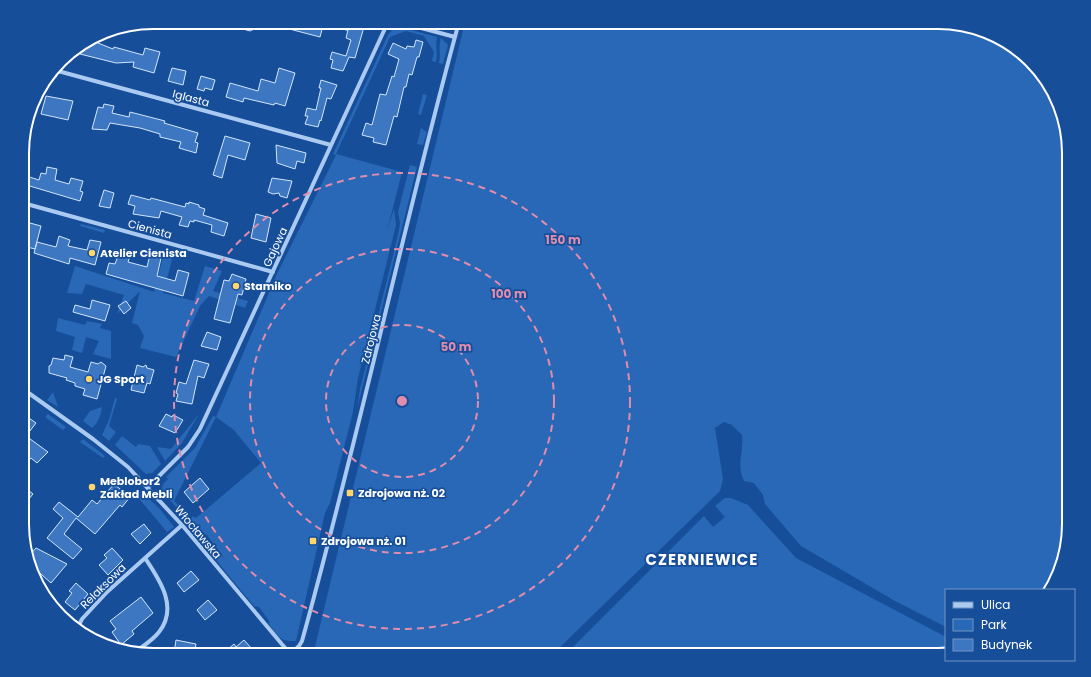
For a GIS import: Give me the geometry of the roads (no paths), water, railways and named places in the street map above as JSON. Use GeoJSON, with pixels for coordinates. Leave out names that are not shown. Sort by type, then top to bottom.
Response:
{"type":"FeatureCollection","features":[{"type":"Feature","properties":{"kind":"street","name":"Gajowa"},"geometry":{"type":"LineString","coordinates":[[148,487],[188,448],[200,429],[385,29]]}},
{"type":"Feature","properties":{"kind":"street"},"geometry":{"type":"LineString","coordinates":[[425,29],[455,37]]}},
{"type":"Feature","properties":{"kind":"street","name":"Zdrojowa"},"geometry":{"type":"LineString","coordinates":[[297,648],[302,641],[317,587],[457,29]]}},
{"type":"Feature","properties":{"kind":"street","name":"Iglasta"},"geometry":{"type":"LineString","coordinates":[[60,71],[331,145]]}},
{"type":"Feature","properties":{"kind":"street","name":"Cienista"},"geometry":{"type":"LineString","coordinates":[[29,205],[273,272]]}},
{"type":"Feature","properties":{"kind":"street","name":"Włocławska"},"geometry":{"type":"LineString","coordinates":[[29,393],[114,455],[148,487],[182,525],[284,648]]}},
{"type":"Feature","properties":{"kind":"street","name":"Relaksowa"},"geometry":{"type":"LineString","coordinates":[[80,624],[82,619],[106,592],[182,525]]}},
{"type":"Feature","properties":{"kind":"street"},"geometry":{"type":"LineString","coordinates":[[140,647],[160,630],[167,609],[167,598],[162,584],[145,558]]}},
{"type":"Feature","properties":{"kind":"place","name":"Atelier Cienista"},"geometry":{"type":"Point","coordinates":[92,253]}},
{"type":"Feature","properties":{"kind":"place","name":"Stamiko"},"geometry":{"type":"Point","coordinates":[236,286]}},
{"type":"Feature","properties":{"kind":"place","name":"JG Sport"},"geometry":{"type":"Point","coordinates":[89,379]}},
{"type":"Feature","properties":{"kind":"place","name":"Meblobor2 Zakład Mebli"},"geometry":{"type":"Point","coordinates":[92,487]}},
{"type":"Feature","properties":{"kind":"place","name":"Zdrojowa nż. 02"},"geometry":{"type":"Point","coordinates":[350,493]}},
{"type":"Feature","properties":{"kind":"place","name":"Zdrojowa nż. 01"},"geometry":{"type":"Point","coordinates":[313,541]}},
{"type":"Feature","properties":{"kind":"district","name":"CZERNIEWICE"},"geometry":{"type":"Point","coordinates":[702,560]}}]}
